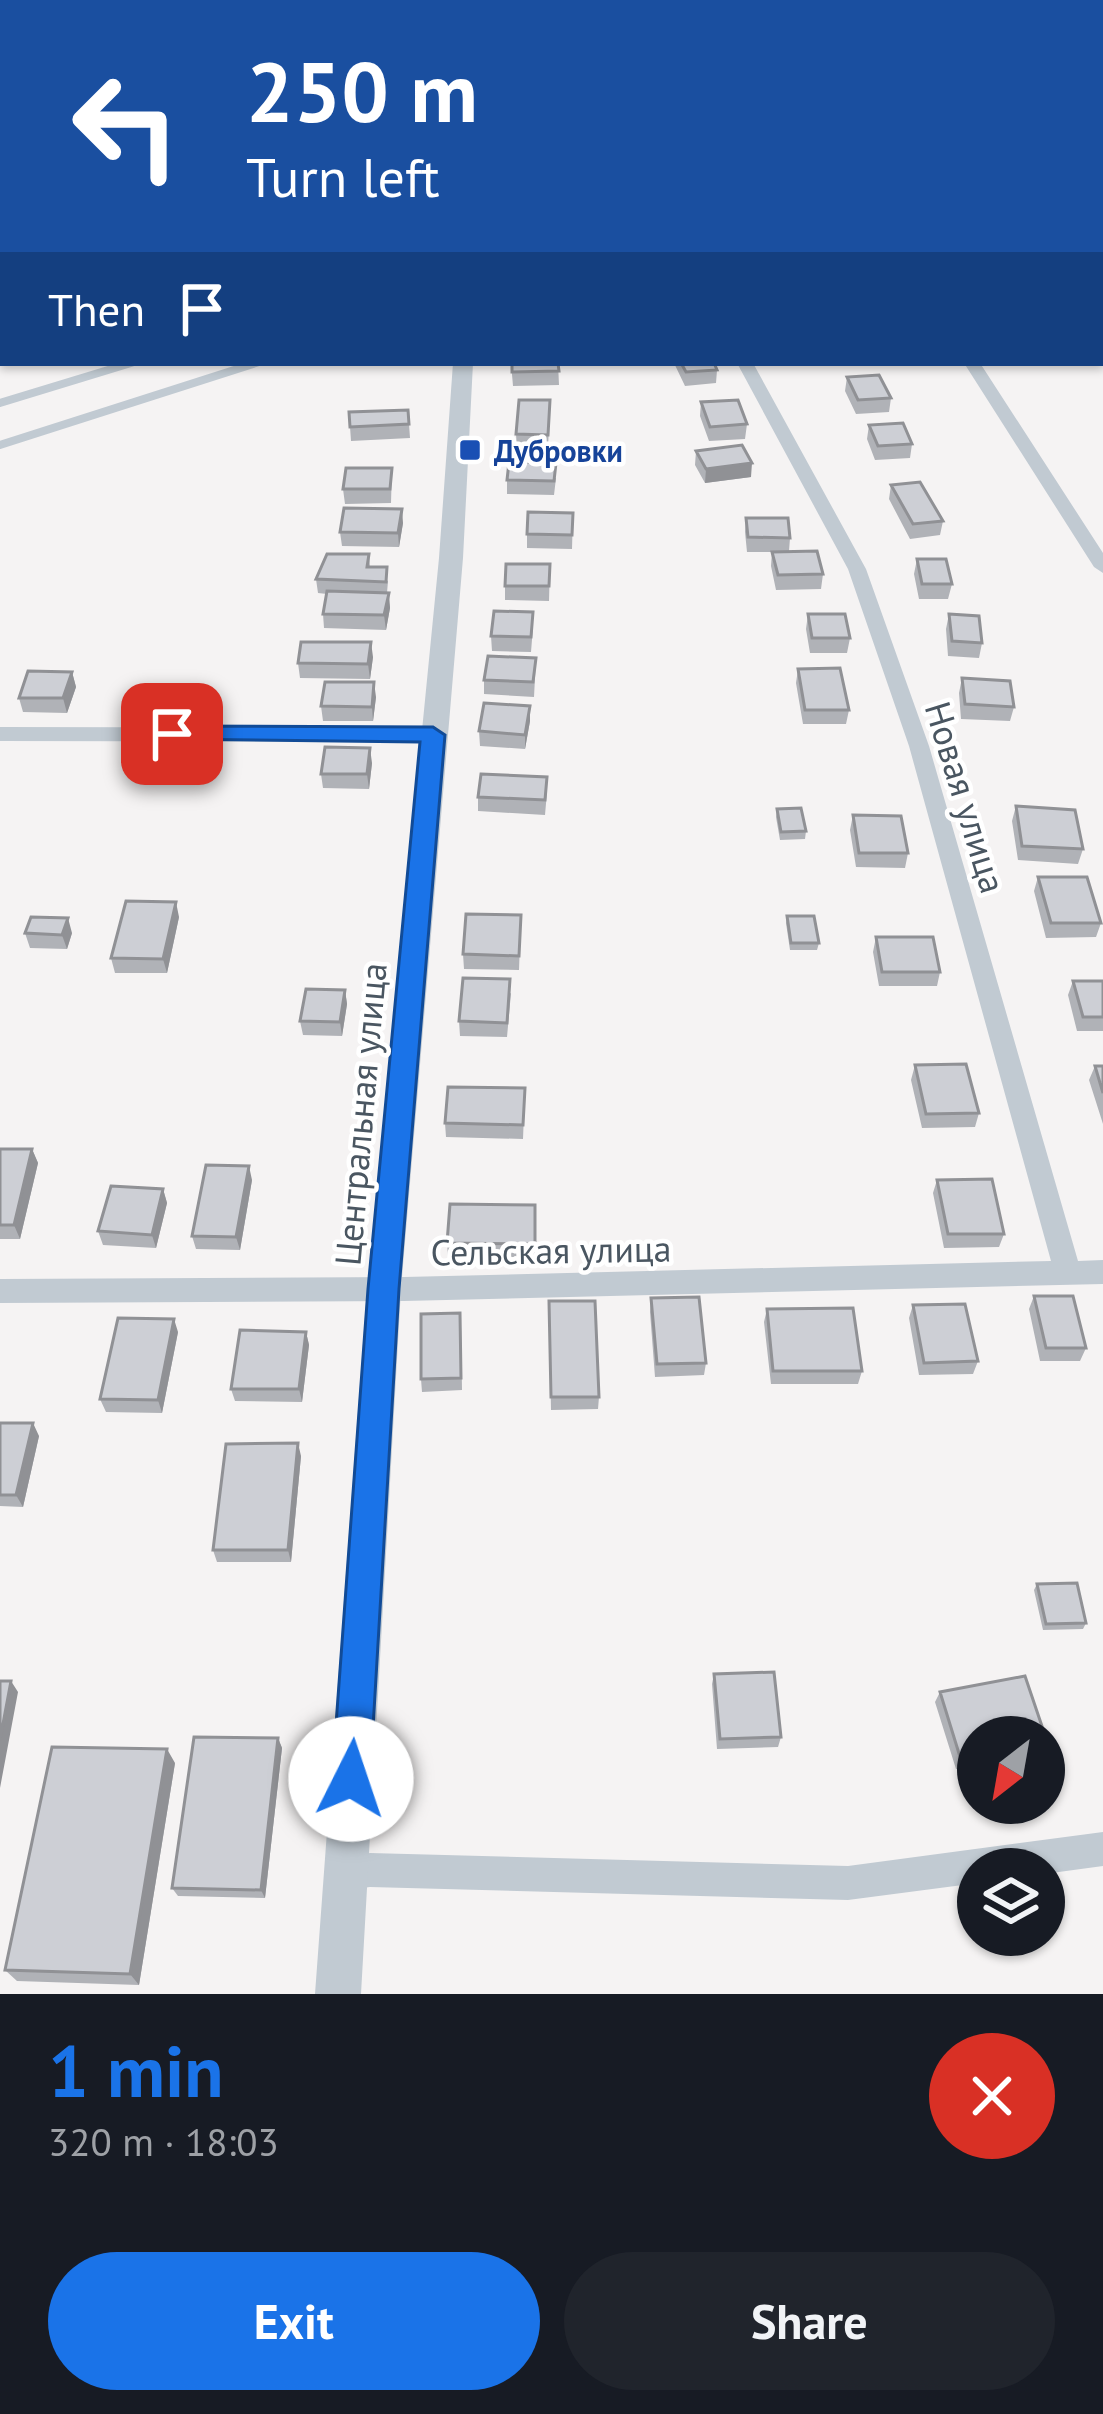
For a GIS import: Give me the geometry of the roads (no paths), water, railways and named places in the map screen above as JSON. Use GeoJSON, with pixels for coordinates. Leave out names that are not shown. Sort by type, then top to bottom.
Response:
{"type":"FeatureCollection","features":[{"type":"Feature","properties":{"kind":"street","name":"Центральная улица"},"geometry":{"type":"LineString","coordinates":[[338,1994],[384,1289],[451,558],[463,366]]}},
{"type":"Feature","properties":{"kind":"street","name":"Новая улица"},"geometry":{"type":"LineString","coordinates":[[747,366],[856,569],[919,746],[1068,1273]]}},
{"type":"Feature","properties":{"kind":"street"},"geometry":{"type":"LineString","coordinates":[[974,366],[1103,567]]}},
{"type":"Feature","properties":{"kind":"street"},"geometry":{"type":"LineString","coordinates":[[0,734],[433,735]]}},
{"type":"Feature","properties":{"kind":"street","name":"Сельская улица"},"geometry":{"type":"LineString","coordinates":[[0,1291],[384,1289],[1103,1272]]}},
{"type":"Feature","properties":{"kind":"street"},"geometry":{"type":"LineString","coordinates":[[345,1874],[370,1870],[848,1883],[1103,1849]]}},
{"type":"Feature","properties":{"kind":"lane"},"geometry":{"type":"LineString","coordinates":[[0,403],[121,366]]}},
{"type":"Feature","properties":{"kind":"lane"},"geometry":{"type":"LineString","coordinates":[[0,445],[247,366]]}},
{"type":"Feature","properties":{"kind":"place","name":"Дубровки"},"geometry":{"type":"Point","coordinates":[470,450]}}]}
